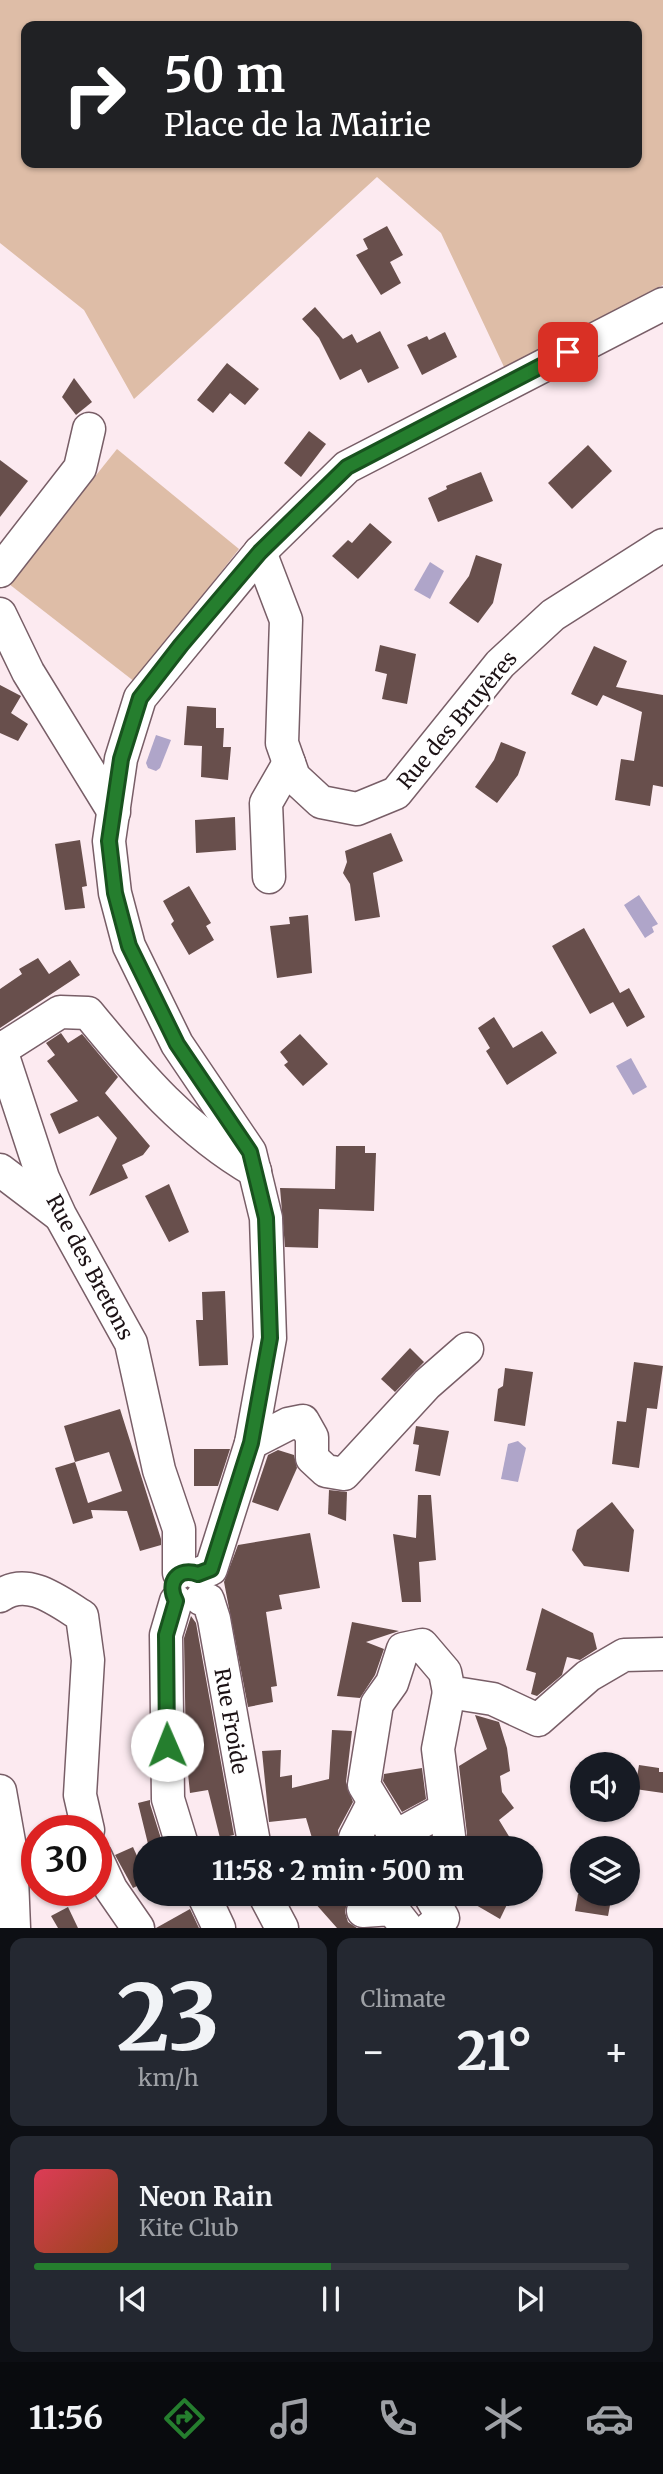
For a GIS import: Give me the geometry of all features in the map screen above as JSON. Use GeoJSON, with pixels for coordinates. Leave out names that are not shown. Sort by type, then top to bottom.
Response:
{"type":"FeatureCollection","features":[{"type":"Feature","properties":{"kind":"street"},"geometry":{"type":"LineString","coordinates":[[179,1836],[168,1799],[166,1635],[189,1587],[211,1569],[251,1443],[270,1338],[266,1218],[250,1152],[177,1044],[129,946],[115,893],[109,841],[121,759],[140,698],[260,552],[347,467],[663,304]]}},
{"type":"Feature","properties":{"kind":"street"},"geometry":{"type":"LineString","coordinates":[[0,571],[80,468],[89,429]]}},
{"type":"Feature","properties":{"kind":"street","name":"Rue des Bruyères"},"geometry":{"type":"LineString","coordinates":[[260,552],[286,621],[282,743],[294,777],[321,802],[357,809],[396,793],[509,656],[553,615],[663,545]]}},
{"type":"Feature","properties":{"kind":"street"},"geometry":{"type":"LineString","coordinates":[[0,614],[28,672],[114,811]]}},
{"type":"Feature","properties":{"kind":"street"},"geometry":{"type":"LineString","coordinates":[[269,877],[266,803],[289,763]]}},
{"type":"Feature","properties":{"kind":"street"},"geometry":{"type":"LineString","coordinates":[[1,1048],[60,1012],[88,1013],[146,1083],[222,1153],[255,1171]]}},
{"type":"Feature","properties":{"kind":"street","name":"Rue des Bretons"},"geometry":{"type":"LineString","coordinates":[[1,1048],[43,1178],[60,1215],[131,1343],[159,1470],[179,1529],[189,1587]]}},
{"type":"Feature","properties":{"kind":"street"},"geometry":{"type":"LineString","coordinates":[[0,1170],[60,1215]]}},
{"type":"Feature","properties":{"kind":"street"},"geometry":{"type":"LineString","coordinates":[[251,1443],[288,1424],[303,1421],[312,1437],[312,1458],[326,1471],[344,1474],[427,1384],[467,1349]]}},
{"type":"Feature","properties":{"kind":"street","name":"Rue Froide"},"geometry":{"type":"LineString","coordinates":[[189,1587],[208,1600],[214,1619],[254,1836]]}},
{"type":"Feature","properties":{"kind":"street"},"geometry":{"type":"LineString","coordinates":[[0,1596],[9,1590],[41,1590],[82,1616],[88,1660],[80,1795],[85,1815]]}},
{"type":"Feature","properties":{"kind":"street"},"geometry":{"type":"LineString","coordinates":[[395,1836],[364,1785],[377,1704],[392,1683],[403,1649],[422,1645],[445,1672],[449,1692],[438,1749],[447,1822],[413,1836]]}},
{"type":"Feature","properties":{"kind":"street"},"geometry":{"type":"LineString","coordinates":[[449,1692],[493,1699],[538,1720],[588,1676],[624,1655],[663,1654]]}},
{"type":"Feature","properties":{"kind":"street"},"geometry":{"type":"LineString","coordinates":[[0,1791],[14,1928]]}},
{"type":"Feature","properties":{"kind":"street"},"geometry":{"type":"LineString","coordinates":[[356,1836],[373,1803]]}},
{"type":"Feature","properties":{"kind":"street"},"geometry":{"type":"LineString","coordinates":[[112,1890],[138,1928]]}},
{"type":"Feature","properties":{"kind":"street"},"geometry":{"type":"LineString","coordinates":[[209,1906],[219,1928]]}},
{"type":"Feature","properties":{"kind":"street"},"geometry":{"type":"LineString","coordinates":[[270,1906],[282,1928]]}},
{"type":"Feature","properties":{"kind":"street"},"geometry":{"type":"LineString","coordinates":[[363,1911],[392,1909],[407,1928]]}},
{"type":"Feature","properties":{"kind":"shaded area"},"geometry":{"type":"Polygon","coordinates":[[[0,0],[663,0],[663,285],[505,369],[441,233],[377,177],[134,399],[84,310],[0,243],[0,0]]]}},
{"type":"Feature","properties":{"kind":"shaded area"},"geometry":{"type":"Polygon","coordinates":[[[117,449],[239,549],[135,682],[9,584],[117,449]]]}},
{"type":"Feature","properties":{"kind":"shaded area"},"geometry":{"type":"Polygon","coordinates":[[[430,562],[444,571],[430,599],[414,590],[430,562]]]}},
{"type":"Feature","properties":{"kind":"shaded area"},"geometry":{"type":"Polygon","coordinates":[[[156,735],[171,740],[160,768],[156,771],[148,768],[146,763],[156,735]]]}},
{"type":"Feature","properties":{"kind":"shaded area"},"geometry":{"type":"Polygon","coordinates":[[[639,895],[658,924],[652,927],[654,932],[645,938],[624,905],[639,895]]]}},
{"type":"Feature","properties":{"kind":"shaded area"},"geometry":{"type":"Polygon","coordinates":[[[631,1058],[647,1087],[633,1095],[616,1066],[631,1058]]]}},
{"type":"Feature","properties":{"kind":"shaded area"},"geometry":{"type":"Polygon","coordinates":[[[518,1441],[526,1448],[518,1482],[501,1479],[508,1444],[518,1441]]]}},
{"type":"Feature","properties":{"kind":"building"},"geometry":{"type":"Polygon","coordinates":[[[387,226],[403,255],[390,262],[401,283],[381,295],[356,255],[368,249],[363,239],[387,226]]]}},
{"type":"Feature","properties":{"kind":"building"},"geometry":{"type":"Polygon","coordinates":[[[315,307],[343,339],[352,334],[357,343],[380,331],[399,368],[368,383],[361,369],[340,380],[319,338],[302,319],[315,307]]]}},
{"type":"Feature","properties":{"kind":"building"},"geometry":{"type":"Polygon","coordinates":[[[445,332],[457,357],[422,375],[407,345],[427,336],[429,340],[445,332]]]}},
{"type":"Feature","properties":{"kind":"building"},"geometry":{"type":"Polygon","coordinates":[[[227,363],[259,389],[245,405],[230,393],[213,413],[197,400],[227,363]]]}},
{"type":"Feature","properties":{"kind":"building"},"geometry":{"type":"Polygon","coordinates":[[[74,378],[92,402],[76,415],[62,397],[74,378]]]}},
{"type":"Feature","properties":{"kind":"building"},"geometry":{"type":"Polygon","coordinates":[[[309,431],[326,444],[301,477],[284,463],[309,431]]]}},
{"type":"Feature","properties":{"kind":"building"},"geometry":{"type":"Polygon","coordinates":[[[588,445],[612,471],[572,509],[548,483],[588,445]]]}},
{"type":"Feature","properties":{"kind":"building"},"geometry":{"type":"Polygon","coordinates":[[[0,460],[28,481],[0,517],[0,460]]]}},
{"type":"Feature","properties":{"kind":"building"},"geometry":{"type":"Polygon","coordinates":[[[481,472],[493,501],[438,522],[428,498],[447,489],[446,486],[481,472]]]}},
{"type":"Feature","properties":{"kind":"building"},"geometry":{"type":"Polygon","coordinates":[[[370,523],[392,542],[358,579],[332,556],[348,540],[352,543],[370,523]]]}},
{"type":"Feature","properties":{"kind":"building"},"geometry":{"type":"Polygon","coordinates":[[[476,555],[502,564],[493,603],[478,623],[449,603],[469,576],[476,555]]]}},
{"type":"Feature","properties":{"kind":"building"},"geometry":{"type":"Polygon","coordinates":[[[380,645],[416,654],[407,704],[382,699],[387,674],[375,671],[380,645]]]}},
{"type":"Feature","properties":{"kind":"building"},"geometry":{"type":"Polygon","coordinates":[[[594,646],[627,661],[616,687],[663,695],[663,787],[653,785],[650,806],[615,800],[621,759],[634,761],[642,712],[603,695],[597,706],[571,694],[594,646]]]}},
{"type":"Feature","properties":{"kind":"building"},"geometry":{"type":"Polygon","coordinates":[[[0,685],[21,696],[11,713],[28,724],[18,741],[0,733],[0,685]]]}},
{"type":"Feature","properties":{"kind":"building"},"geometry":{"type":"Polygon","coordinates":[[[187,706],[216,708],[216,728],[224,728],[223,747],[231,747],[228,780],[201,777],[202,746],[184,745],[187,706]]]}},
{"type":"Feature","properties":{"kind":"building"},"geometry":{"type":"Polygon","coordinates":[[[501,742],[526,752],[518,775],[497,803],[475,787],[494,760],[501,742]]]}},
{"type":"Feature","properties":{"kind":"building"},"geometry":{"type":"Polygon","coordinates":[[[235,817],[236,850],[196,853],[195,820],[235,817]]]}},
{"type":"Feature","properties":{"kind":"building"},"geometry":{"type":"Polygon","coordinates":[[[391,833],[403,861],[373,873],[380,917],[355,921],[350,884],[343,873],[347,862],[345,851],[391,833]]]}},
{"type":"Feature","properties":{"kind":"building"},"geometry":{"type":"Polygon","coordinates":[[[80,840],[87,886],[82,887],[85,908],[65,910],[55,844],[80,840]]]}},
{"type":"Feature","properties":{"kind":"building"},"geometry":{"type":"Polygon","coordinates":[[[189,886],[211,923],[206,926],[214,940],[189,955],[171,924],[174,921],[163,901],[189,886]]]}},
{"type":"Feature","properties":{"kind":"building"},"geometry":{"type":"Polygon","coordinates":[[[308,915],[312,973],[277,978],[270,926],[290,924],[289,917],[308,915]]]}},
{"type":"Feature","properties":{"kind":"building"},"geometry":{"type":"Polygon","coordinates":[[[584,928],[620,993],[629,988],[645,1017],[627,1027],[613,1002],[590,1014],[552,946],[584,928]]]}},
{"type":"Feature","properties":{"kind":"building"},"geometry":{"type":"Polygon","coordinates":[[[38,958],[49,974],[70,960],[80,975],[0,1028],[0,989],[22,974],[19,969],[38,958]]]}},
{"type":"Feature","properties":{"kind":"building"},"geometry":{"type":"Polygon","coordinates":[[[494,1017],[513,1048],[542,1031],[557,1053],[507,1085],[486,1051],[490,1048],[478,1028],[494,1017]]]}},
{"type":"Feature","properties":{"kind":"building"},"geometry":{"type":"Polygon","coordinates":[[[61,1033],[68,1043],[82,1034],[118,1077],[105,1093],[150,1146],[143,1155],[122,1165],[128,1178],[89,1196],[117,1138],[98,1116],[59,1134],[50,1114],[78,1101],[47,1061],[55,1055],[46,1043],[61,1033]]]}},
{"type":"Feature","properties":{"kind":"building"},"geometry":{"type":"Polygon","coordinates":[[[300,1034],[328,1064],[303,1086],[284,1065],[288,1062],[280,1052],[300,1034]]]}},
{"type":"Feature","properties":{"kind":"building"},"geometry":{"type":"Polygon","coordinates":[[[336,1146],[365,1146],[365,1153],[376,1153],[374,1211],[319,1209],[318,1248],[285,1247],[280,1188],[335,1189],[336,1146]]]}},
{"type":"Feature","properties":{"kind":"building"},"geometry":{"type":"Polygon","coordinates":[[[169,1184],[189,1232],[169,1242],[145,1196],[169,1184]]]}},
{"type":"Feature","properties":{"kind":"building"},"geometry":{"type":"Polygon","coordinates":[[[225,1291],[228,1365],[199,1366],[196,1320],[203,1320],[202,1292],[225,1291]]]}},
{"type":"Feature","properties":{"kind":"building"},"geometry":{"type":"Polygon","coordinates":[[[410,1348],[424,1362],[395,1392],[381,1379],[410,1348]]]}},
{"type":"Feature","properties":{"kind":"building"},"geometry":{"type":"Polygon","coordinates":[[[634,1362],[663,1366],[657,1409],[647,1408],[639,1468],[612,1464],[617,1421],[626,1422],[634,1362]]]}},
{"type":"Feature","properties":{"kind":"building"},"geometry":{"type":"Polygon","coordinates":[[[505,1368],[533,1372],[525,1426],[494,1421],[498,1389],[503,1386],[505,1368]]]}},
{"type":"Feature","properties":{"kind":"building"},"geometry":{"type":"Polygon","coordinates":[[[120,1409],[161,1545],[140,1551],[127,1511],[91,1510],[93,1518],[73,1524],[55,1468],[75,1462],[64,1426],[120,1409]],[[109,1452],[75,1462],[88,1503],[122,1491],[109,1452]]]}},
{"type":"Feature","properties":{"kind":"building"},"geometry":{"type":"Polygon","coordinates":[[[416,1426],[449,1431],[440,1476],[415,1471],[419,1445],[413,1444],[416,1426]]]}},
{"type":"Feature","properties":{"kind":"building"},"geometry":{"type":"Polygon","coordinates":[[[194,1449],[230,1449],[218,1486],[194,1486],[194,1449]]]}},
{"type":"Feature","properties":{"kind":"building"},"geometry":{"type":"Polygon","coordinates":[[[278,1450],[294,1455],[297,1468],[278,1511],[252,1502],[268,1455],[278,1450]]]}},
{"type":"Feature","properties":{"kind":"building"},"geometry":{"type":"Polygon","coordinates":[[[329,1490],[347,1492],[346,1521],[328,1514],[329,1490]]]}},
{"type":"Feature","properties":{"kind":"building"},"geometry":{"type":"Polygon","coordinates":[[[418,1495],[431,1495],[436,1560],[419,1562],[421,1602],[402,1602],[393,1534],[416,1538],[418,1495]]]}},
{"type":"Feature","properties":{"kind":"building"},"geometry":{"type":"Polygon","coordinates":[[[612,1502],[634,1530],[629,1572],[584,1566],[572,1550],[577,1530],[612,1502]]]}},
{"type":"Feature","properties":{"kind":"building"},"geometry":{"type":"Polygon","coordinates":[[[310,1533],[320,1588],[279,1595],[282,1609],[266,1612],[277,1686],[271,1687],[273,1702],[248,1707],[224,1582],[238,1545],[310,1533]]]}},
{"type":"Feature","properties":{"kind":"building"},"geometry":{"type":"Polygon","coordinates":[[[542,1608],[593,1633],[597,1649],[580,1660],[567,1657],[562,1675],[537,1696],[531,1694],[536,1673],[526,1670],[542,1608]]]}},
{"type":"Feature","properties":{"kind":"building"},"geometry":{"type":"Polygon","coordinates":[[[191,1616],[196,1623],[234,1835],[220,1836],[208,1790],[190,1793],[186,1754],[184,1638],[191,1616]]]}},
{"type":"Feature","properties":{"kind":"building"},"geometry":{"type":"Polygon","coordinates":[[[352,1622],[399,1631],[366,1642],[384,1649],[375,1675],[360,1698],[337,1696],[352,1622]]]}},
{"type":"Feature","properties":{"kind":"building"},"geometry":{"type":"Polygon","coordinates":[[[475,1715],[499,1722],[507,1748],[510,1771],[500,1776],[502,1792],[514,1808],[499,1820],[509,1836],[466,1836],[459,1766],[487,1749],[475,1715]]]}},
{"type":"Feature","properties":{"kind":"building"},"geometry":{"type":"Polygon","coordinates":[[[332,1730],[352,1731],[346,1782],[353,1802],[338,1830],[338,1836],[311,1836],[306,1818],[269,1822],[262,1751],[281,1750],[280,1777],[292,1775],[292,1788],[329,1779],[332,1730]]]}},
{"type":"Feature","properties":{"kind":"building"},"geometry":{"type":"Polygon","coordinates":[[[640,1765],[659,1768],[659,1772],[663,1772],[663,1793],[640,1790],[640,1765]]]}},
{"type":"Feature","properties":{"kind":"building"},"geometry":{"type":"Polygon","coordinates":[[[422,1768],[426,1799],[402,1812],[383,1781],[384,1774],[422,1768]]]}},
{"type":"Feature","properties":{"kind":"building"},"geometry":{"type":"Polygon","coordinates":[[[150,1800],[160,1836],[146,1836],[138,1803],[150,1800]]]}},
{"type":"Feature","properties":{"kind":"building"},"geometry":{"type":"Polygon","coordinates":[[[133,1847],[133,1888],[115,1855],[133,1847]]]}},
{"type":"Feature","properties":{"kind":"building"},"geometry":{"type":"Polygon","coordinates":[[[318,1906],[346,1906],[348,1922],[357,1928],[337,1928],[318,1906]]]}},
{"type":"Feature","properties":{"kind":"building"},"geometry":{"type":"Polygon","coordinates":[[[478,1906],[506,1906],[500,1919],[478,1906]]]}},
{"type":"Feature","properties":{"kind":"building"},"geometry":{"type":"Polygon","coordinates":[[[576,1906],[610,1906],[608,1916],[575,1911],[576,1906]]]}},
{"type":"Feature","properties":{"kind":"building"},"geometry":{"type":"Polygon","coordinates":[[[68,1907],[78,1928],[58,1928],[51,1916],[68,1907]]]}},
{"type":"Feature","properties":{"kind":"building"},"geometry":{"type":"Polygon","coordinates":[[[190,1909],[199,1928],[156,1928],[190,1909]]]}},
{"type":"Feature","properties":{"kind":"route"},"geometry":{"type":"LineString","coordinates":[[167,1745],[166,1635],[176,1601],[171,1592],[172,1581],[179,1573],[189,1571],[198,1574],[211,1569],[251,1443],[270,1338],[266,1218],[250,1152],[177,1044],[129,946],[115,893],[109,841],[121,759],[140,698],[181,645],[260,552],[347,467],[568,352]]}}]}
